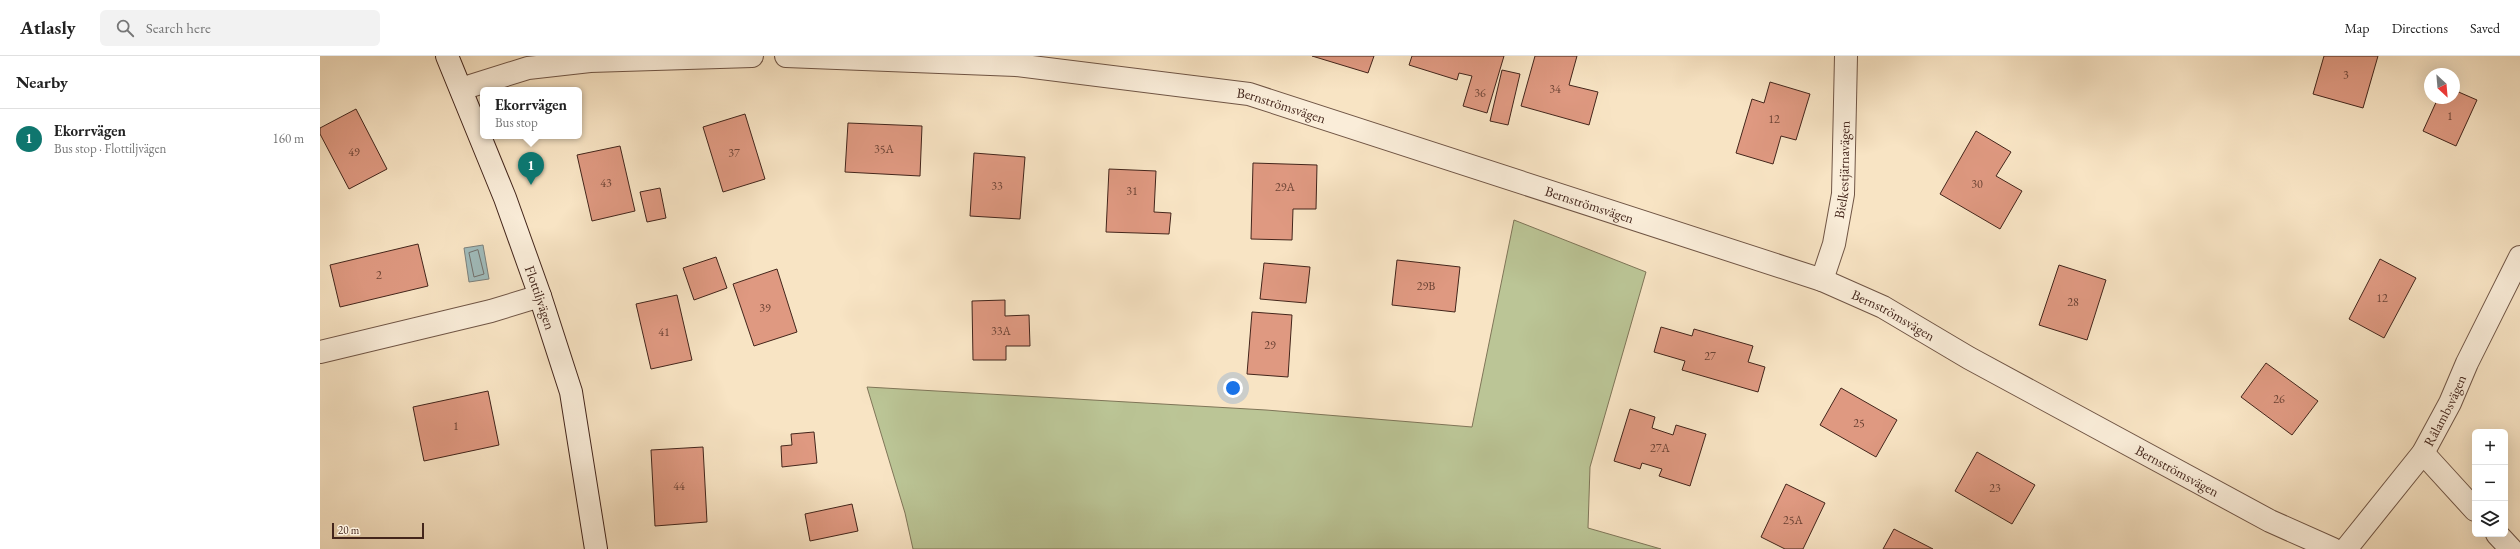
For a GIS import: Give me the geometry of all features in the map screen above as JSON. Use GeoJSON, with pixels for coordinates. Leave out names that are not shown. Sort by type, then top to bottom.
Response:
{"type":"FeatureCollection","features":[{"type":"Feature","properties":{"kind":"street","name":"Flottiljvägen"},"geometry":{"type":"LineString","coordinates":[[447,56],[480,136]]}},
{"type":"Feature","properties":{"kind":"street"},"geometry":{"type":"LineString","coordinates":[[461,89],[528,68],[590,61],[752,56]]}},
{"type":"Feature","properties":{"kind":"street","name":"Bernströmsvägen"},"geometry":{"type":"LineString","coordinates":[[786,56],[1016,65],[1249,94],[1822,280],[1883,307],[1969,358],[2270,521],[2333,549]]}},
{"type":"Feature","properties":{"kind":"street","name":"Bielkestjärnavägen"},"geometry":{"type":"LineString","coordinates":[[1822,280],[1834,244],[1843,194],[1846,56]]}},
{"type":"Feature","properties":{"kind":"street","name":"Flottiljvägen"},"geometry":{"type":"LineString","coordinates":[[481,139],[505,198],[540,296],[571,392],[596,549]]}},
{"type":"Feature","properties":{"kind":"street","name":"Rålambsvägen"},"geometry":{"type":"LineString","coordinates":[[2346,549],[2423,453],[2450,403],[2520,258]]}},
{"type":"Feature","properties":{"kind":"street"},"geometry":{"type":"LineString","coordinates":[[320,352],[491,311],[540,296]]}},
{"type":"Feature","properties":{"kind":"street"},"geometry":{"type":"LineString","coordinates":[[2423,453],[2472,507]]}},
{"type":"Feature","properties":{"kind":"street"},"geometry":{"type":"LineString","coordinates":[[2500,537],[2511,549]]}},
{"type":"Feature","properties":{"kind":"green space"},"geometry":{"type":"Polygon","coordinates":[[[1514,220],[1646,272],[1590,467],[1588,528],[1661,549],[913,549],[905,513],[867,387],[1266,410],[1472,427],[1514,220]]]}},
{"type":"Feature","properties":{"kind":"water"},"geometry":{"type":"Polygon","coordinates":[[[483,245],[489,279],[469,282],[464,248],[483,245]]]}},
{"type":"Feature","properties":{"kind":"building"},"geometry":{"type":"Polygon","coordinates":[[[1312,56],[1374,56],[1368,73],[1312,56]]]}},
{"type":"Feature","properties":{"kind":"building"},"geometry":{"type":"Polygon","coordinates":[[[1412,56],[1504,56],[1487,113],[1463,106],[1472,76],[1459,73],[1457,80],[1409,65],[1412,56]]]}},
{"type":"Feature","properties":{"kind":"building"},"geometry":{"type":"Polygon","coordinates":[[[1535,56],[1577,56],[1569,85],[1598,92],[1589,125],[1521,106],[1535,56]]]}},
{"type":"Feature","properties":{"kind":"building"},"geometry":{"type":"Polygon","coordinates":[[[2324,56],[2378,56],[2363,108],[2313,94],[2324,56]]]}},
{"type":"Feature","properties":{"kind":"building"},"geometry":{"type":"Polygon","coordinates":[[[1502,70],[1520,74],[1508,125],[1490,121],[1502,70]]]}},
{"type":"Feature","properties":{"kind":"building"},"geometry":{"type":"Polygon","coordinates":[[[1770,82],[1810,94],[1796,140],[1781,136],[1773,164],[1736,153],[1752,99],[1764,103],[1770,82]]]}},
{"type":"Feature","properties":{"kind":"building"},"geometry":{"type":"Polygon","coordinates":[[[2460,93],[2477,100],[2456,146],[2423,131],[2435,104],[2460,104],[2460,93]]]}},
{"type":"Feature","properties":{"kind":"building"},"geometry":{"type":"Polygon","coordinates":[[[356,109],[387,169],[349,189],[320,134],[320,128],[356,109]]]}},
{"type":"Feature","properties":{"kind":"building"},"geometry":{"type":"Polygon","coordinates":[[[745,114],[765,179],[723,192],[703,127],[745,114]]]}},
{"type":"Feature","properties":{"kind":"building"},"geometry":{"type":"Polygon","coordinates":[[[848,123],[922,126],[920,176],[845,172],[848,123]]]}},
{"type":"Feature","properties":{"kind":"building"},"geometry":{"type":"Polygon","coordinates":[[[1976,131],[2011,152],[1996,176],[2022,191],[2000,229],[1940,194],[1976,131]]]}},
{"type":"Feature","properties":{"kind":"building"},"geometry":{"type":"Polygon","coordinates":[[[620,146],[635,211],[592,221],[577,155],[620,146]]]}},
{"type":"Feature","properties":{"kind":"building"},"geometry":{"type":"Polygon","coordinates":[[[974,153],[1025,157],[1020,219],[970,216],[974,153]]]}},
{"type":"Feature","properties":{"kind":"building"},"geometry":{"type":"Polygon","coordinates":[[[1253,163],[1317,165],[1316,209],[1293,209],[1292,240],[1251,239],[1253,163]]]}},
{"type":"Feature","properties":{"kind":"building"},"geometry":{"type":"Polygon","coordinates":[[[1109,169],[1156,171],[1154,212],[1171,213],[1169,234],[1106,232],[1109,169]]]}},
{"type":"Feature","properties":{"kind":"building"},"geometry":{"type":"Polygon","coordinates":[[[660,188],[666,218],[647,222],[640,192],[660,188]]]}},
{"type":"Feature","properties":{"kind":"building"},"geometry":{"type":"Polygon","coordinates":[[[418,244],[428,286],[340,307],[330,265],[418,244]]]}},
{"type":"Feature","properties":{"kind":"building"},"geometry":{"type":"Polygon","coordinates":[[[716,257],[727,288],[694,300],[683,268],[716,257]]]}},
{"type":"Feature","properties":{"kind":"building"},"geometry":{"type":"Polygon","coordinates":[[[2380,259],[2416,278],[2384,338],[2349,319],[2380,259]]]}},
{"type":"Feature","properties":{"kind":"building"},"geometry":{"type":"Polygon","coordinates":[[[1397,260],[1460,267],[1455,312],[1392,305],[1397,260]]]}},
{"type":"Feature","properties":{"kind":"building"},"geometry":{"type":"Polygon","coordinates":[[[1264,263],[1310,267],[1306,303],[1260,299],[1264,263]]]}},
{"type":"Feature","properties":{"kind":"building"},"geometry":{"type":"Polygon","coordinates":[[[2059,265],[2106,280],[2087,340],[2039,325],[2059,265]]]}},
{"type":"Feature","properties":{"kind":"building"},"geometry":{"type":"Polygon","coordinates":[[[777,269],[797,332],[754,346],[733,284],[777,269]]]}},
{"type":"Feature","properties":{"kind":"building"},"geometry":{"type":"Polygon","coordinates":[[[677,295],[692,360],[651,369],[636,304],[677,295]]]}},
{"type":"Feature","properties":{"kind":"building"},"geometry":{"type":"Polygon","coordinates":[[[1005,300],[1005,316],[1029,315],[1030,346],[1006,346],[1006,360],[973,360],[972,301],[1005,300]]]}},
{"type":"Feature","properties":{"kind":"building"},"geometry":{"type":"Polygon","coordinates":[[[1252,312],[1292,315],[1288,377],[1247,374],[1252,312]]]}},
{"type":"Feature","properties":{"kind":"building"},"geometry":{"type":"Polygon","coordinates":[[[1661,327],[1692,336],[1694,329],[1753,346],[1748,362],[1765,367],[1758,392],[1682,370],[1685,361],[1654,352],[1661,327]]]}},
{"type":"Feature","properties":{"kind":"building"},"geometry":{"type":"Polygon","coordinates":[[[2266,363],[2318,401],[2292,435],[2241,397],[2266,363]]]}},
{"type":"Feature","properties":{"kind":"building"},"geometry":{"type":"Polygon","coordinates":[[[1841,388],[1897,420],[1876,457],[1820,425],[1841,388]]]}},
{"type":"Feature","properties":{"kind":"building"},"geometry":{"type":"Polygon","coordinates":[[[488,391],[499,445],[424,461],[413,407],[488,391]]]}},
{"type":"Feature","properties":{"kind":"building"},"geometry":{"type":"Polygon","coordinates":[[[1630,409],[1655,417],[1652,428],[1673,435],[1676,425],[1706,434],[1690,486],[1659,476],[1662,469],[1642,463],[1640,469],[1614,461],[1630,409]]]}},
{"type":"Feature","properties":{"kind":"building"},"geometry":{"type":"Polygon","coordinates":[[[814,432],[817,463],[782,467],[781,446],[792,445],[791,434],[814,432]]]}},
{"type":"Feature","properties":{"kind":"building"},"geometry":{"type":"Polygon","coordinates":[[[703,447],[707,522],[655,526],[651,450],[703,447]]]}},
{"type":"Feature","properties":{"kind":"building"},"geometry":{"type":"Polygon","coordinates":[[[1977,452],[2035,485],[2012,524],[1955,491],[1977,452]]]}},
{"type":"Feature","properties":{"kind":"building"},"geometry":{"type":"Polygon","coordinates":[[[1786,484],[1825,503],[1803,549],[1785,549],[1761,537],[1786,484]]]}},
{"type":"Feature","properties":{"kind":"building"},"geometry":{"type":"Polygon","coordinates":[[[852,504],[858,531],[810,541],[805,514],[852,504]]]}},
{"type":"Feature","properties":{"kind":"building"},"geometry":{"type":"Polygon","coordinates":[[[1894,529],[1933,549],[1883,549],[1894,529]]]}},
{"type":"Feature","properties":{"kind":"place","name":"Ekorrvägen"},"geometry":{"type":"Point","coordinates":[531,185]}}]}
